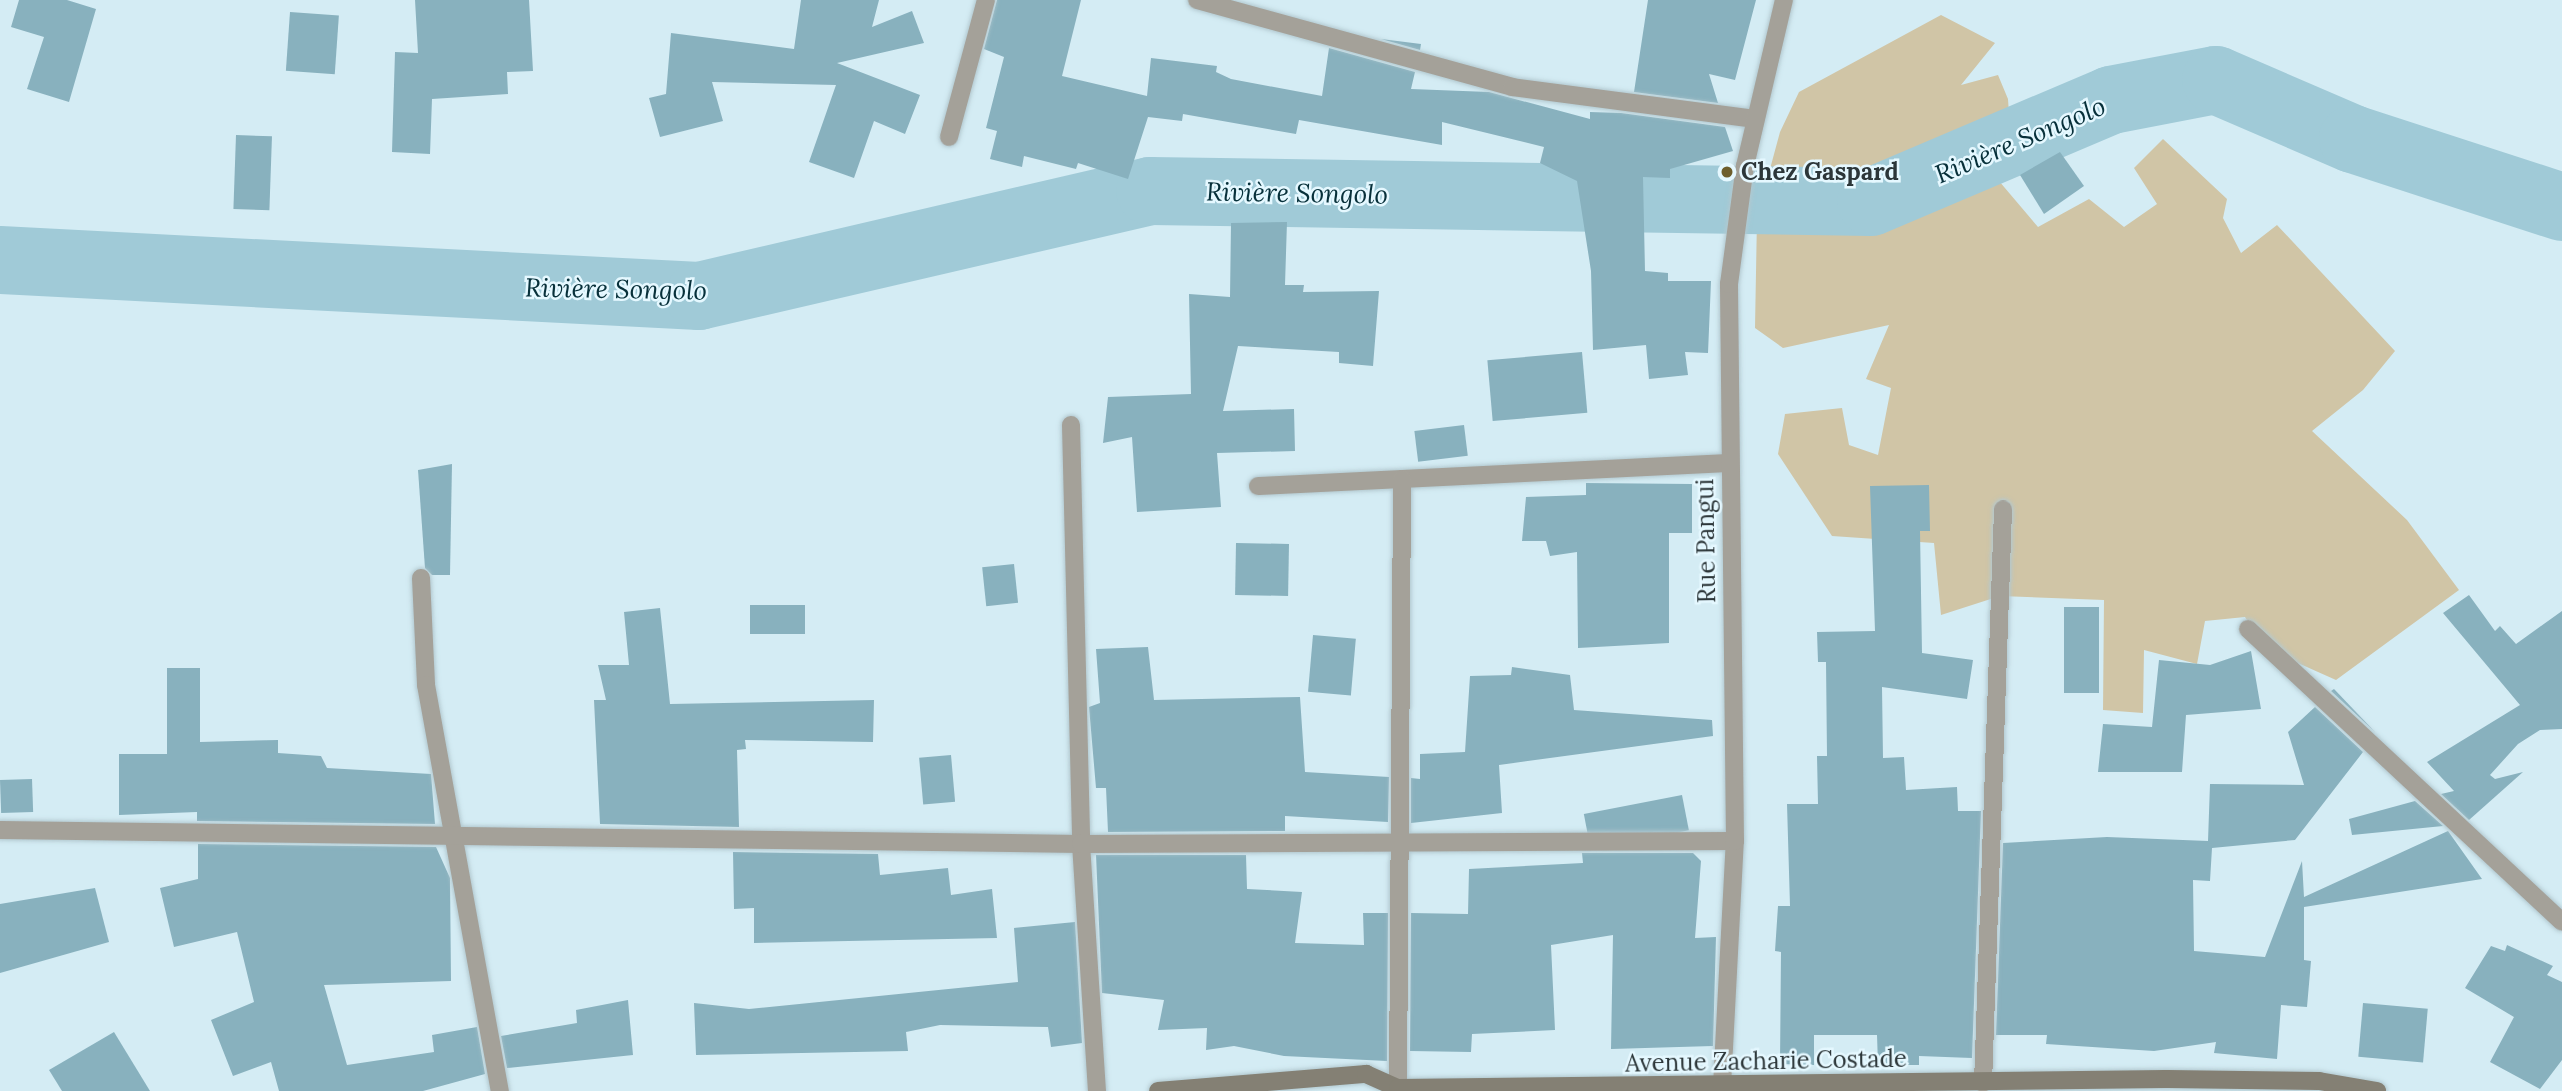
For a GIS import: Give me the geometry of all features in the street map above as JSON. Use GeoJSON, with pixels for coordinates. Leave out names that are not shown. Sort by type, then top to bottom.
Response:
{"type":"FeatureCollection","features":[{"type":"Feature","properties":{"kind":"street"},"geometry":{"type":"LineString","coordinates":[[949,137],[986,0]]}},
{"type":"Feature","properties":{"kind":"street"},"geometry":{"type":"LineString","coordinates":[[1197,0],[1512,87],[1754,119]]}},
{"type":"Feature","properties":{"kind":"street","name":"Rue Pangui"},"geometry":{"type":"LineString","coordinates":[[1722,1086],[1735,841],[1730,463],[1733,231],[1754,119],[1784,0]]}},
{"type":"Feature","properties":{"kind":"street"},"geometry":{"type":"LineString","coordinates":[[1070,425],[1081,844],[1097,1091]]}},
{"type":"Feature","properties":{"kind":"street"},"geometry":{"type":"LineString","coordinates":[[1258,486],[1730,463]]}},
{"type":"Feature","properties":{"kind":"street"},"geometry":{"type":"LineString","coordinates":[[1398,1088],[1402,479]]}},
{"type":"Feature","properties":{"kind":"street"},"geometry":{"type":"LineString","coordinates":[[1983,1083],[2003,509]]}},
{"type":"Feature","properties":{"kind":"street"},"geometry":{"type":"LineString","coordinates":[[421,578],[426,685],[456,836],[500,1091]]}},
{"type":"Feature","properties":{"kind":"street"},"geometry":{"type":"LineString","coordinates":[[2248,629],[2562,922]]}},
{"type":"Feature","properties":{"kind":"street"},"geometry":{"type":"LineString","coordinates":[[0,830],[1081,844],[1398,839],[1735,841]]}},
{"type":"Feature","properties":{"kind":"street","name":"Avenue Zacharie Costade"},"geometry":{"type":"LineString","coordinates":[[1158,1091],[1367,1082],[1398,1088],[1618,1089],[2319,1081],[2377,1091]]}},
{"type":"Feature","properties":{"kind":"shaded area"},"geometry":{"type":"Polygon","coordinates":[[[1941,15],[1995,43],[1961,85],[1998,75],[2008,99],[2011,144],[2042,132],[2054,147],[1999,181],[2038,227],[2089,199],[2124,227],[2157,204],[2134,168],[2163,139],[2227,199],[2223,218],[2241,253],[2277,225],[2395,351],[2363,390],[2312,431],[2407,520],[2459,590],[2336,680],[2262,647],[2245,617],[2205,621],[2197,664],[2144,650],[2143,713],[2103,710],[2104,600],[2000,596],[1941,615],[1934,543],[1832,536],[1778,454],[1785,414],[1842,408],[1849,445],[1878,455],[1891,388],[1866,379],[1889,325],[1783,348],[1755,328],[1757,217],[1780,132],[1799,92],[1941,15]]]}},
{"type":"Feature","properties":{"kind":"building"},"geometry":{"type":"Polygon","coordinates":[[[19,0],[67,0],[96,9],[69,102],[27,89],[44,37],[11,27],[19,0]]]}},
{"type":"Feature","properties":{"kind":"building"},"geometry":{"type":"Polygon","coordinates":[[[415,0],[529,0],[533,71],[507,72],[508,94],[432,99],[430,154],[392,152],[395,52],[418,53],[415,0]]]}},
{"type":"Feature","properties":{"kind":"building"},"geometry":{"type":"Polygon","coordinates":[[[801,0],[879,0],[872,27],[912,11],[924,43],[837,63],[920,95],[905,134],[874,121],[854,178],[809,162],[836,85],[712,82],[723,121],[660,137],[649,98],[666,94],[671,33],[794,49],[801,0]]]}},
{"type":"Feature","properties":{"kind":"building"},"geometry":{"type":"Polygon","coordinates":[[[997,0],[1081,0],[1062,76],[1147,96],[1151,58],[1217,66],[1216,72],[1231,79],[1322,96],[1329,48],[1415,72],[1411,89],[1489,92],[1590,119],[1590,112],[1621,113],[1725,127],[1733,151],[1670,169],[1670,178],[1643,177],[1645,271],[1668,273],[1668,281],[1711,281],[1708,353],[1685,352],[1688,375],[1649,379],[1646,345],[1593,350],[1591,271],[1577,181],[1540,163],[1544,147],[1442,122],[1442,145],[1299,120],[1296,134],[1183,114],[1182,121],[1148,117],[1128,179],[1078,163],[1076,169],[1024,156],[1022,167],[990,159],[997,131],[986,128],[1004,57],[984,49],[997,0]]]}},
{"type":"Feature","properties":{"kind":"building"},"geometry":{"type":"Polygon","coordinates":[[[1648,0],[1756,0],[1735,80],[1709,74],[1718,103],[1634,92],[1648,0]]]}},
{"type":"Feature","properties":{"kind":"building"},"geometry":{"type":"Polygon","coordinates":[[[290,12],[339,15],[335,74],[286,71],[290,12]]]}},
{"type":"Feature","properties":{"kind":"building"},"geometry":{"type":"Polygon","coordinates":[[[1381,39],[1421,44],[1420,50],[1381,39]]]}},
{"type":"Feature","properties":{"kind":"building"},"geometry":{"type":"Polygon","coordinates":[[[236,135],[272,136],[269,210],[233,209],[236,135]]]}},
{"type":"Feature","properties":{"kind":"building"},"geometry":{"type":"Polygon","coordinates":[[[2060,152],[2084,186],[2044,214],[2020,175],[2060,152]]]}},
{"type":"Feature","properties":{"kind":"building"},"geometry":{"type":"Polygon","coordinates":[[[1287,222],[1285,285],[1304,285],[1303,292],[1379,291],[1373,366],[1339,363],[1339,352],[1238,346],[1223,411],[1294,409],[1295,451],[1217,453],[1221,507],[1137,512],[1132,437],[1103,443],[1108,397],[1191,394],[1189,294],[1230,297],[1231,223],[1287,222]]]}},
{"type":"Feature","properties":{"kind":"building"},"geometry":{"type":"Polygon","coordinates":[[[1582,352],[1587,413],[1493,421],[1487,360],[1582,352]]]}},
{"type":"Feature","properties":{"kind":"building"},"geometry":{"type":"Polygon","coordinates":[[[1464,425],[1468,456],[1418,462],[1414,431],[1464,425]]]}},
{"type":"Feature","properties":{"kind":"building"},"geometry":{"type":"Polygon","coordinates":[[[452,464],[450,575],[432,575],[425,568],[418,470],[452,464]]]}},
{"type":"Feature","properties":{"kind":"building"},"geometry":{"type":"Polygon","coordinates":[[[1586,483],[1692,484],[1692,533],[1669,533],[1669,643],[1578,648],[1577,552],[1550,556],[1546,541],[1522,541],[1526,497],[1586,495],[1586,483]]]}},
{"type":"Feature","properties":{"kind":"building"},"geometry":{"type":"Polygon","coordinates":[[[1929,485],[1930,531],[1920,531],[1922,653],[1973,660],[1967,699],[1882,687],[1883,758],[1904,757],[1906,790],[1957,787],[1958,811],[1981,811],[1972,1058],[1919,1056],[1919,1065],[1878,1065],[1877,1035],[1814,1035],[1814,1065],[1780,1064],[1781,952],[1775,951],[1778,906],[1790,906],[1787,804],[1818,804],[1817,756],[1827,756],[1826,662],[1818,662],[1817,632],[1875,631],[1870,486],[1929,485]]]}},
{"type":"Feature","properties":{"kind":"building"},"geometry":{"type":"Polygon","coordinates":[[[1236,543],[1289,544],[1288,596],[1235,595],[1236,543]]]}},
{"type":"Feature","properties":{"kind":"building"},"geometry":{"type":"Polygon","coordinates":[[[1014,564],[1018,603],[986,606],[982,567],[1014,564]]]}},
{"type":"Feature","properties":{"kind":"building"},"geometry":{"type":"Polygon","coordinates":[[[2469,595],[2495,631],[2500,626],[2516,644],[2562,611],[2562,729],[2540,730],[2518,744],[2490,775],[2495,779],[2523,772],[2469,820],[2441,794],[2454,791],[2427,762],[2520,705],[2443,613],[2469,595]]]}},
{"type":"Feature","properties":{"kind":"building"},"geometry":{"type":"Polygon","coordinates":[[[750,605],[805,605],[805,634],[750,634],[750,605]]]}},
{"type":"Feature","properties":{"kind":"building"},"geometry":{"type":"Polygon","coordinates":[[[2064,607],[2099,607],[2099,693],[2064,693],[2064,607]]]}},
{"type":"Feature","properties":{"kind":"building"},"geometry":{"type":"Polygon","coordinates":[[[660,608],[670,704],[874,700],[873,742],[745,740],[746,749],[737,750],[739,827],[600,824],[594,700],[606,700],[598,665],[629,665],[624,612],[660,608]]]}},
{"type":"Feature","properties":{"kind":"building"},"geometry":{"type":"Polygon","coordinates":[[[1313,635],[1356,639],[1351,696],[1308,692],[1313,635]]]}},
{"type":"Feature","properties":{"kind":"building"},"geometry":{"type":"Polygon","coordinates":[[[1148,647],[1154,700],[1300,697],[1305,772],[1389,777],[1388,822],[1285,816],[1285,831],[1108,832],[1106,788],[1096,788],[1089,707],[1100,703],[1096,649],[1148,647]]]}},
{"type":"Feature","properties":{"kind":"building"},"geometry":{"type":"Polygon","coordinates":[[[2251,651],[2261,709],[2186,715],[2182,772],[2098,772],[2103,724],[2152,727],[2159,660],[2210,665],[2251,651]]]}},
{"type":"Feature","properties":{"kind":"building"},"geometry":{"type":"Polygon","coordinates":[[[1512,667],[1570,675],[1574,710],[1712,720],[1713,736],[1499,765],[1502,813],[1411,823],[1411,778],[1420,779],[1420,754],[1465,752],[1470,676],[1511,675],[1512,667]]]}},
{"type":"Feature","properties":{"kind":"building"},"geometry":{"type":"Polygon","coordinates":[[[167,668],[200,668],[200,742],[278,740],[278,753],[321,756],[327,768],[431,774],[435,824],[197,821],[197,812],[119,815],[119,754],[167,754],[167,668]]]}},
{"type":"Feature","properties":{"kind":"building"},"geometry":{"type":"Polygon","coordinates":[[[2334,689],[2375,732],[2331,691],[2334,689]]]}},
{"type":"Feature","properties":{"kind":"building"},"geometry":{"type":"Polygon","coordinates":[[[2315,707],[2363,752],[2295,840],[2212,848],[2210,881],[2193,880],[2194,951],[2265,957],[2302,861],[2304,897],[2448,831],[2482,879],[2304,907],[2304,960],[2311,961],[2307,1007],[2281,1005],[2277,1059],[2214,1053],[2216,1042],[2154,1051],[2046,1044],[2047,1035],[1996,1035],[2003,843],[2107,837],[2208,841],[2210,784],[2304,785],[2288,732],[2315,707]]]}},
{"type":"Feature","properties":{"kind":"building"},"geometry":{"type":"Polygon","coordinates":[[[951,755],[955,802],[923,805],[919,758],[951,755]]]}},
{"type":"Feature","properties":{"kind":"building"},"geometry":{"type":"Polygon","coordinates":[[[32,779],[33,812],[1,813],[0,780],[32,779]]]}},
{"type":"Feature","properties":{"kind":"building"},"geometry":{"type":"Polygon","coordinates":[[[1682,795],[1689,830],[1591,849],[1584,814],[1682,795]]]}},
{"type":"Feature","properties":{"kind":"building"},"geometry":{"type":"Polygon","coordinates":[[[2415,801],[2443,826],[2352,835],[2349,819],[2415,801]]]}},
{"type":"Feature","properties":{"kind":"building"},"geometry":{"type":"Polygon","coordinates":[[[198,844],[436,847],[450,878],[451,981],[324,985],[347,1065],[434,1052],[432,1035],[477,1027],[485,1074],[423,1091],[279,1091],[271,1062],[233,1076],[211,1020],[254,1002],[237,932],[174,947],[160,888],[198,879],[198,844]]]}},
{"type":"Feature","properties":{"kind":"building"},"geometry":{"type":"Polygon","coordinates":[[[733,852],[878,854],[880,875],[948,868],[951,895],[992,889],[997,938],[754,943],[754,908],[734,909],[733,852]]]}},
{"type":"Feature","properties":{"kind":"building"},"geometry":{"type":"Polygon","coordinates":[[[1582,853],[1693,853],[1701,861],[1695,938],[1716,937],[1713,1046],[1611,1049],[1613,935],[1551,945],[1555,1030],[1472,1034],[1471,1052],[1410,1051],[1411,913],[1468,914],[1469,869],[1583,863],[1582,853]]]}},
{"type":"Feature","properties":{"kind":"building"},"geometry":{"type":"Polygon","coordinates":[[[1096,855],[1246,855],[1247,889],[1302,892],[1295,943],[1364,945],[1363,913],[1388,913],[1387,1061],[1284,1056],[1234,1046],[1206,1050],[1207,1028],[1158,1030],[1164,1000],[1102,993],[1096,855]]]}},
{"type":"Feature","properties":{"kind":"building"},"geometry":{"type":"Polygon","coordinates":[[[95,888],[109,942],[0,973],[0,904],[95,888]]]}},
{"type":"Feature","properties":{"kind":"building"},"geometry":{"type":"Polygon","coordinates":[[[1075,922],[1082,1043],[1051,1047],[1048,1027],[940,1025],[906,1032],[908,1051],[696,1055],[694,1003],[749,1009],[1018,982],[1014,928],[1075,922]]]}},
{"type":"Feature","properties":{"kind":"building"},"geometry":{"type":"Polygon","coordinates":[[[2507,945],[2553,966],[2547,975],[2562,982],[2562,1060],[2540,1089],[2490,1062],[2514,1017],[2465,988],[2491,946],[2505,951],[2507,945]]]}},
{"type":"Feature","properties":{"kind":"building"},"geometry":{"type":"Polygon","coordinates":[[[628,1000],[633,1055],[507,1068],[501,1036],[577,1023],[576,1010],[628,1000]]]}},
{"type":"Feature","properties":{"kind":"building"},"geometry":{"type":"Polygon","coordinates":[[[2363,1003],[2428,1009],[2423,1062],[2358,1057],[2363,1003]]]}},
{"type":"Feature","properties":{"kind":"building"},"geometry":{"type":"Polygon","coordinates":[[[114,1032],[150,1091],[62,1091],[49,1070],[114,1032]]]}},
{"type":"Feature","properties":{"kind":"waterway","name":"Rivière Songolo"},"geometry":{"type":"LineString","coordinates":[[0,260],[699,296],[1150,191],[1871,202],[2111,100],[2216,80],[2353,139],[2562,207]]}},
{"type":"Feature","properties":{"kind":"place","name":"Chez Gaspard"},"geometry":{"type":"Point","coordinates":[1727,172]}}]}
